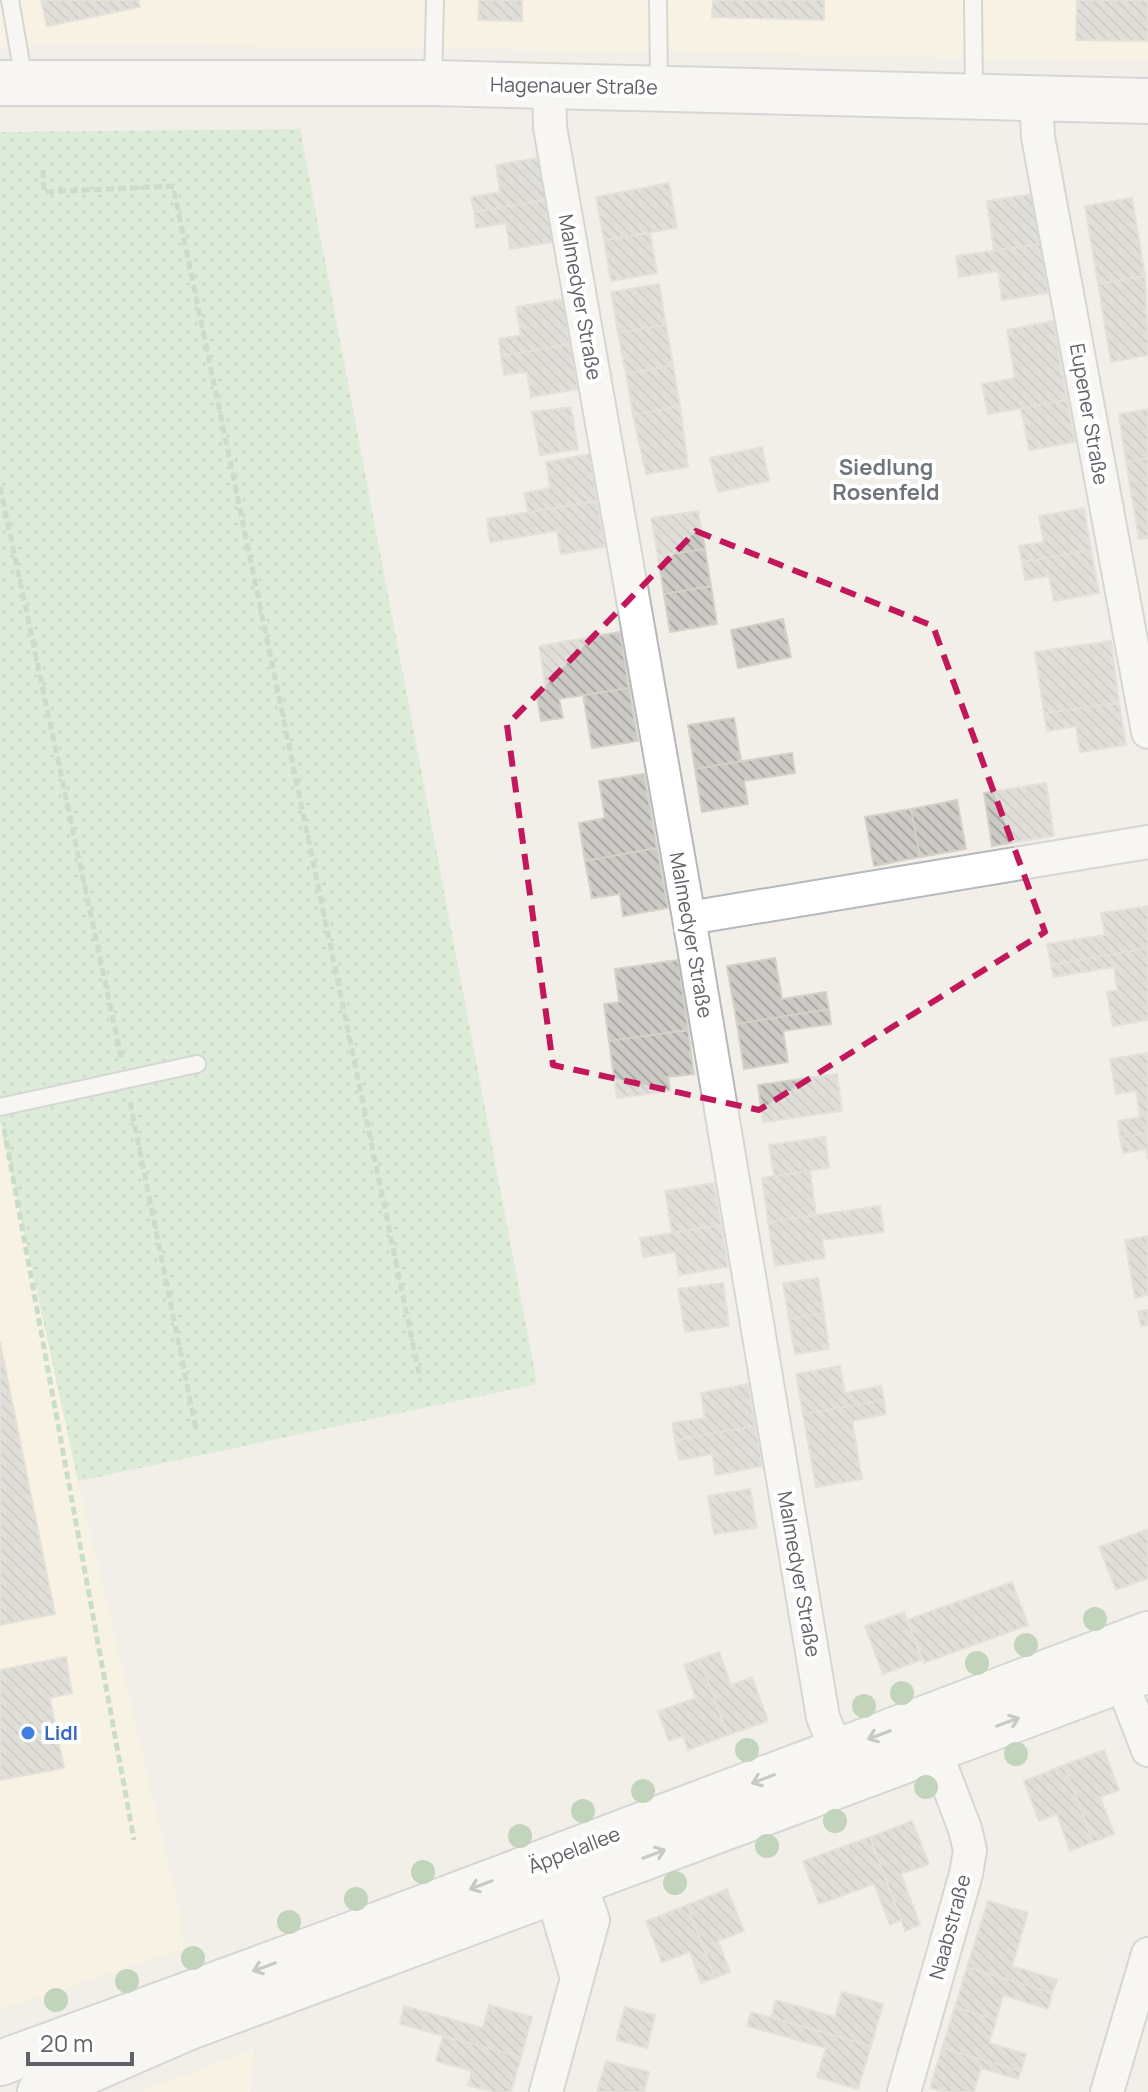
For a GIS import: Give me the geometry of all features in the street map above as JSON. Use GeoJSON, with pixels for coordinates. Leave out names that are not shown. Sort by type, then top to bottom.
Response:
{"type":"FeatureCollection","features":[{"type":"Feature","properties":{"kind":"main road","name":"Hagenauer Straße"},"geometry":{"type":"LineString","coordinates":[[12,83],[433,83],[974,94],[1148,101]]}},
{"type":"Feature","properties":{"kind":"main road","name":"Äppelallee"},"geometry":{"type":"LineString","coordinates":[[40,2092],[172,2034],[562,1877],[1131,1658]]}},
{"type":"Feature","properties":{"kind":"main road","name":"Äppelallee"},"geometry":{"type":"LineString","coordinates":[[0,2063],[562,1877]]}},
{"type":"Feature","properties":{"kind":"street","name":"Malmedyer Straße"},"geometry":{"type":"LineString","coordinates":[[549,85],[553,143],[689,918],[823,1717],[842,1767]]}},
{"type":"Feature","properties":{"kind":"street","name":"Eupener Straße"},"geometry":{"type":"LineString","coordinates":[[1036,96],[1038,137],[1148,732]]}},
{"type":"Feature","properties":{"kind":"street"},"geometry":{"type":"LineString","coordinates":[[689,918],[1148,842]]}},
{"type":"Feature","properties":{"kind":"street"},"geometry":{"type":"LineString","coordinates":[[1131,1658],[1148,1750]]}},
{"type":"Feature","properties":{"kind":"street","name":"Naabstraße"},"geometry":{"type":"LineString","coordinates":[[904,2092],[966,1874],[970,1850],[929,1734]]}},
{"type":"Feature","properties":{"kind":"street"},"geometry":{"type":"LineString","coordinates":[[546,2092],[577,1978],[562,1877]]}},
{"type":"Feature","properties":{"kind":"street"},"geometry":{"type":"LineString","coordinates":[[1107,2092],[1148,1954]]}},
{"type":"Feature","properties":{"kind":"lane"},"geometry":{"type":"LineString","coordinates":[[10,0],[12,83]]}},
{"type":"Feature","properties":{"kind":"lane"},"geometry":{"type":"LineString","coordinates":[[433,83],[435,0]]}},
{"type":"Feature","properties":{"kind":"lane"},"geometry":{"type":"LineString","coordinates":[[658,0],[659,87]]}},
{"type":"Feature","properties":{"kind":"lane"},"geometry":{"type":"LineString","coordinates":[[973,0],[974,94]]}},
{"type":"Feature","properties":{"kind":"lane"},"geometry":{"type":"LineString","coordinates":[[1,1116],[126,1079],[197,1064]]}},
{"type":"Feature","properties":{"kind":"path"},"geometry":{"type":"LineString","coordinates":[[43,170],[44,192],[173,186],[420,1378]]}},
{"type":"Feature","properties":{"kind":"path"},"geometry":{"type":"LineString","coordinates":[[0,487],[126,1079],[196,1429]]}},
{"type":"Feature","properties":{"kind":"path"},"geometry":{"type":"LineString","coordinates":[[1,1116],[134,1840]]}},
{"type":"Feature","properties":{"kind":"highlighted area"},"geometry":{"type":"Polygon","coordinates":[[[696,531],[933,626],[1045,932],[759,1110],[553,1065],[507,725],[696,531]]]}},
{"type":"Feature","properties":{"kind":"shaded area"},"geometry":{"type":"Polygon","coordinates":[[[0,0],[1148,0],[1148,62],[637,51],[47,44],[0,48],[0,0]]]}},
{"type":"Feature","properties":{"kind":"shaded area"},"geometry":{"type":"Polygon","coordinates":[[[0,1121],[78,1481],[181,1918],[184,1949],[0,2010],[0,1121]]]}},
{"type":"Feature","properties":{"kind":"shaded area"},"geometry":{"type":"Polygon","coordinates":[[[254,2048],[250,2092],[141,2092],[254,2048]]]}},
{"type":"Feature","properties":{"kind":"green space"},"geometry":{"type":"Polygon","coordinates":[[[300,129],[537,1384],[78,1481],[0,1121],[0,132],[300,129]]]}},
{"type":"Feature","properties":{"kind":"building"},"geometry":{"type":"Polygon","coordinates":[[[41,0],[138,0],[140,7],[47,26],[41,0]]]}},
{"type":"Feature","properties":{"kind":"building"},"geometry":{"type":"Polygon","coordinates":[[[479,0],[522,0],[522,21],[478,20],[479,0]]]}},
{"type":"Feature","properties":{"kind":"building"},"geometry":{"type":"Polygon","coordinates":[[[713,0],[824,0],[824,20],[712,17],[713,0]]]}},
{"type":"Feature","properties":{"kind":"building"},"geometry":{"type":"Polygon","coordinates":[[[1077,0],[1148,0],[1148,41],[1076,40],[1077,0]]]}},
{"type":"Feature","properties":{"kind":"building"},"geometry":{"type":"Polygon","coordinates":[[[539,158],[546,200],[474,212],[471,197],[500,192],[496,165],[539,158]]]}},
{"type":"Feature","properties":{"kind":"building"},"geometry":{"type":"Polygon","coordinates":[[[669,183],[677,228],[604,240],[596,197],[669,183]]]}},
{"type":"Feature","properties":{"kind":"building"},"geometry":{"type":"Polygon","coordinates":[[[1034,194],[1041,244],[994,251],[987,201],[1034,194]]]}},
{"type":"Feature","properties":{"kind":"building"},"geometry":{"type":"Polygon","coordinates":[[[1132,198],[1145,276],[1098,284],[1085,206],[1132,198]]]}},
{"type":"Feature","properties":{"kind":"building"},"geometry":{"type":"Polygon","coordinates":[[[546,200],[553,242],[510,249],[506,223],[476,228],[474,212],[546,200]]]}},
{"type":"Feature","properties":{"kind":"building"},"geometry":{"type":"Polygon","coordinates":[[[650,233],[657,273],[611,281],[604,240],[650,233]]]}},
{"type":"Feature","properties":{"kind":"building"},"geometry":{"type":"Polygon","coordinates":[[[1041,244],[1048,293],[1002,300],[998,271],[959,277],[956,256],[1041,244]]]}},
{"type":"Feature","properties":{"kind":"building"},"geometry":{"type":"Polygon","coordinates":[[[1145,276],[1148,355],[1111,362],[1098,284],[1145,276]]]}},
{"type":"Feature","properties":{"kind":"building"},"geometry":{"type":"Polygon","coordinates":[[[659,284],[666,325],[618,333],[611,292],[659,284]]]}},
{"type":"Feature","properties":{"kind":"building"},"geometry":{"type":"Polygon","coordinates":[[[563,299],[570,344],[501,356],[499,339],[521,335],[516,307],[563,299]]]}},
{"type":"Feature","properties":{"kind":"building"},"geometry":{"type":"Polygon","coordinates":[[[1053,321],[1067,400],[988,414],[982,384],[1015,378],[1007,330],[1053,321]]]}},
{"type":"Feature","properties":{"kind":"building"},"geometry":{"type":"Polygon","coordinates":[[[666,325],[673,365],[626,374],[618,333],[666,325]]]}},
{"type":"Feature","properties":{"kind":"building"},"geometry":{"type":"Polygon","coordinates":[[[570,344],[578,389],[531,397],[527,372],[504,375],[501,356],[570,344]]]}},
{"type":"Feature","properties":{"kind":"building"},"geometry":{"type":"Polygon","coordinates":[[[673,365],[680,406],[633,415],[626,374],[673,365]]]}},
{"type":"Feature","properties":{"kind":"building"},"geometry":{"type":"Polygon","coordinates":[[[1067,400],[1075,442],[1029,450],[1021,408],[1067,400]]]}},
{"type":"Feature","properties":{"kind":"building"},"geometry":{"type":"Polygon","coordinates":[[[680,406],[688,467],[646,474],[633,415],[680,406]]]}},
{"type":"Feature","properties":{"kind":"building"},"geometry":{"type":"Polygon","coordinates":[[[571,407],[578,449],[540,455],[532,412],[571,407]]]}},
{"type":"Feature","properties":{"kind":"building"},"geometry":{"type":"Polygon","coordinates":[[[1148,409],[1148,458],[1126,462],[1119,414],[1148,409]]]}},
{"type":"Feature","properties":{"kind":"building"},"geometry":{"type":"Polygon","coordinates":[[[762,447],[769,481],[718,492],[710,458],[762,447]]]}},
{"type":"Feature","properties":{"kind":"building"},"geometry":{"type":"Polygon","coordinates":[[[590,454],[597,501],[528,512],[524,493],[550,488],[546,462],[590,454]]]}},
{"type":"Feature","properties":{"kind":"building"},"geometry":{"type":"Polygon","coordinates":[[[1148,458],[1148,538],[1139,539],[1126,462],[1148,458]]]}},
{"type":"Feature","properties":{"kind":"building"},"geometry":{"type":"Polygon","coordinates":[[[597,501],[605,547],[561,554],[557,531],[490,542],[487,519],[597,501]]]}},
{"type":"Feature","properties":{"kind":"building"},"geometry":{"type":"Polygon","coordinates":[[[1084,508],[1091,550],[1022,562],[1019,546],[1044,542],[1039,516],[1084,508]]]}},
{"type":"Feature","properties":{"kind":"building"},"geometry":{"type":"Polygon","coordinates":[[[698,511],[705,549],[658,556],[651,518],[698,511]]]}},
{"type":"Feature","properties":{"kind":"building"},"geometry":{"type":"Polygon","coordinates":[[[705,549],[711,586],[664,594],[658,556],[705,549]]]}},
{"type":"Feature","properties":{"kind":"building"},"geometry":{"type":"Polygon","coordinates":[[[1091,550],[1099,593],[1054,601],[1049,576],[1025,580],[1022,562],[1091,550]]]}},
{"type":"Feature","properties":{"kind":"building"},"geometry":{"type":"Polygon","coordinates":[[[711,586],[717,624],[670,632],[664,594],[711,586]]]}},
{"type":"Feature","properties":{"kind":"building"},"geometry":{"type":"Polygon","coordinates":[[[783,619],[791,657],[738,668],[731,630],[783,619]]]}},
{"type":"Feature","properties":{"kind":"building"},"geometry":{"type":"Polygon","coordinates":[[[620,632],[629,688],[559,699],[563,718],[541,721],[536,690],[546,689],[539,646],[620,632]]]}},
{"type":"Feature","properties":{"kind":"building"},"geometry":{"type":"Polygon","coordinates":[[[1111,641],[1119,703],[1044,713],[1035,652],[1111,641]]]}},
{"type":"Feature","properties":{"kind":"building"},"geometry":{"type":"Polygon","coordinates":[[[629,688],[638,741],[592,748],[583,695],[629,688]]]}},
{"type":"Feature","properties":{"kind":"building"},"geometry":{"type":"Polygon","coordinates":[[[1119,703],[1126,745],[1080,752],[1076,726],[1047,731],[1044,713],[1119,703]]]}},
{"type":"Feature","properties":{"kind":"building"},"geometry":{"type":"Polygon","coordinates":[[[734,718],[741,761],[695,769],[688,725],[734,718]]]}},
{"type":"Feature","properties":{"kind":"building"},"geometry":{"type":"Polygon","coordinates":[[[792,753],[795,773],[744,781],[748,804],[702,812],[695,769],[792,753]]]}},
{"type":"Feature","properties":{"kind":"building"},"geometry":{"type":"Polygon","coordinates":[[[644,774],[657,848],[585,861],[579,823],[605,818],[599,781],[644,774]]]}},
{"type":"Feature","properties":{"kind":"building"},"geometry":{"type":"Polygon","coordinates":[[[1046,783],[1054,836],[992,846],[984,793],[1046,783]]]}},
{"type":"Feature","properties":{"kind":"building"},"geometry":{"type":"Polygon","coordinates":[[[957,800],[966,849],[920,857],[911,809],[957,800]]]}},
{"type":"Feature","properties":{"kind":"building"},"geometry":{"type":"Polygon","coordinates":[[[911,809],[920,857],[874,866],[865,817],[911,809]]]}},
{"type":"Feature","properties":{"kind":"building"},"geometry":{"type":"Polygon","coordinates":[[[657,848],[668,908],[623,916],[620,894],[592,898],[585,861],[657,848]]]}},
{"type":"Feature","properties":{"kind":"building"},"geometry":{"type":"Polygon","coordinates":[[[1148,906],[1148,948],[1051,965],[1047,944],[1105,935],[1101,913],[1148,906]]]}},
{"type":"Feature","properties":{"kind":"building"},"geometry":{"type":"Polygon","coordinates":[[[1148,948],[1148,1020],[1113,1026],[1107,992],[1117,990],[1114,967],[1053,977],[1051,965],[1148,948]]]}},
{"type":"Feature","properties":{"kind":"building"},"geometry":{"type":"Polygon","coordinates":[[[775,958],[782,999],[826,992],[829,1009],[737,1024],[727,966],[775,958]]]}},
{"type":"Feature","properties":{"kind":"building"},"geometry":{"type":"Polygon","coordinates":[[[678,960],[688,1030],[609,1041],[604,1004],[619,1002],[615,969],[678,960]]]}},
{"type":"Feature","properties":{"kind":"building"},"geometry":{"type":"Polygon","coordinates":[[[829,1009],[831,1024],[783,1031],[788,1062],[744,1069],[737,1024],[829,1009]]]}},
{"type":"Feature","properties":{"kind":"building"},"geometry":{"type":"Polygon","coordinates":[[[688,1030],[694,1074],[668,1077],[670,1091],[617,1098],[609,1041],[688,1030]]]}},
{"type":"Feature","properties":{"kind":"building"},"geometry":{"type":"Polygon","coordinates":[[[1148,1053],[1148,1133],[1120,1137],[1118,1121],[1140,1117],[1136,1091],[1116,1094],[1110,1059],[1148,1053]]]}},
{"type":"Feature","properties":{"kind":"building"},"geometry":{"type":"Polygon","coordinates":[[[837,1074],[842,1111],[763,1122],[758,1085],[837,1074]]]}},
{"type":"Feature","properties":{"kind":"building"},"geometry":{"type":"Polygon","coordinates":[[[1148,1133],[1148,1159],[1146,1149],[1123,1153],[1120,1137],[1148,1133]]]}},
{"type":"Feature","properties":{"kind":"building"},"geometry":{"type":"Polygon","coordinates":[[[825,1137],[829,1168],[774,1176],[769,1145],[825,1137]]]}},
{"type":"Feature","properties":{"kind":"building"},"geometry":{"type":"Polygon","coordinates":[[[810,1171],[816,1215],[768,1222],[762,1178],[810,1171]]]}},
{"type":"Feature","properties":{"kind":"building"},"geometry":{"type":"Polygon","coordinates":[[[714,1183],[721,1225],[672,1233],[665,1191],[714,1183]]]}},
{"type":"Feature","properties":{"kind":"building"},"geometry":{"type":"Polygon","coordinates":[[[880,1206],[884,1232],[822,1240],[825,1258],[775,1266],[768,1222],[880,1206]]]}},
{"type":"Feature","properties":{"kind":"building"},"geometry":{"type":"Polygon","coordinates":[[[721,1225],[728,1267],[679,1275],[675,1252],[643,1257],[640,1238],[721,1225]]]}},
{"type":"Feature","properties":{"kind":"building"},"geometry":{"type":"Polygon","coordinates":[[[1148,1236],[1148,1295],[1135,1298],[1125,1240],[1148,1236]]]}},
{"type":"Feature","properties":{"kind":"building"},"geometry":{"type":"Polygon","coordinates":[[[818,1278],[824,1313],[789,1319],[783,1283],[818,1278]]]}},
{"type":"Feature","properties":{"kind":"building"},"geometry":{"type":"Polygon","coordinates":[[[723,1283],[729,1326],[685,1332],[678,1289],[723,1283]]]}},
{"type":"Feature","properties":{"kind":"building"},"geometry":{"type":"Polygon","coordinates":[[[1148,1310],[1148,1325],[1141,1326],[1138,1311],[1148,1310]]]}},
{"type":"Feature","properties":{"kind":"building"},"geometry":{"type":"Polygon","coordinates":[[[824,1313],[829,1349],[795,1354],[789,1319],[824,1313]]]}},
{"type":"Feature","properties":{"kind":"building"},"geometry":{"type":"Polygon","coordinates":[[[0,1342],[55,1614],[0,1625],[0,1342]]]}},
{"type":"Feature","properties":{"kind":"building"},"geometry":{"type":"Polygon","coordinates":[[[840,1366],[845,1393],[881,1386],[884,1400],[803,1414],[796,1374],[840,1366]]]}},
{"type":"Feature","properties":{"kind":"building"},"geometry":{"type":"Polygon","coordinates":[[[748,1384],[755,1426],[675,1440],[672,1423],[705,1418],[701,1393],[748,1384]]]}},
{"type":"Feature","properties":{"kind":"building"},"geometry":{"type":"Polygon","coordinates":[[[884,1400],[886,1414],[852,1421],[862,1479],[816,1487],[803,1414],[884,1400]]]}},
{"type":"Feature","properties":{"kind":"building"},"geometry":{"type":"Polygon","coordinates":[[[755,1426],[763,1466],[716,1475],[712,1454],[679,1460],[675,1440],[755,1426]]]}},
{"type":"Feature","properties":{"kind":"building"},"geometry":{"type":"Polygon","coordinates":[[[750,1489],[757,1528],[714,1534],[708,1496],[750,1489]]]}},
{"type":"Feature","properties":{"kind":"building"},"geometry":{"type":"Polygon","coordinates":[[[1148,1529],[1148,1578],[1116,1590],[1099,1547],[1148,1529]]]}},
{"type":"Feature","properties":{"kind":"building"},"geometry":{"type":"Polygon","coordinates":[[[1012,1582],[1028,1625],[924,1663],[907,1620],[1012,1582]]]}},
{"type":"Feature","properties":{"kind":"building"},"geometry":{"type":"Polygon","coordinates":[[[904,1612],[922,1660],[883,1674],[865,1626],[904,1612]]]}},
{"type":"Feature","properties":{"kind":"building"},"geometry":{"type":"Polygon","coordinates":[[[719,1652],[731,1685],[752,1677],[768,1721],[728,1735],[700,1659],[719,1652]]]}},
{"type":"Feature","properties":{"kind":"building","name":"Lidl"},"geometry":{"type":"Polygon","coordinates":[[[66,1657],[72,1693],[50,1698],[64,1768],[0,1780],[0,1670],[66,1657]]]}},
{"type":"Feature","properties":{"kind":"building"},"geometry":{"type":"Polygon","coordinates":[[[700,1659],[728,1735],[688,1750],[683,1736],[669,1741],[658,1711],[696,1698],[684,1665],[700,1659]]]}},
{"type":"Feature","properties":{"kind":"building"},"geometry":{"type":"Polygon","coordinates":[[[1104,1750],[1119,1790],[1100,1797],[1114,1834],[1093,1842],[1064,1765],[1104,1750]]]}},
{"type":"Feature","properties":{"kind":"building"},"geometry":{"type":"Polygon","coordinates":[[[1064,1765],[1093,1842],[1070,1851],[1057,1814],[1039,1821],[1024,1781],[1064,1765]]]}},
{"type":"Feature","properties":{"kind":"building"},"geometry":{"type":"Polygon","coordinates":[[[912,1821],[929,1864],[901,1874],[920,1925],[905,1931],[870,1837],[912,1821]]]}},
{"type":"Feature","properties":{"kind":"building"},"geometry":{"type":"Polygon","coordinates":[[[870,1837],[901,1920],[890,1925],[874,1884],[819,1904],[803,1861],[870,1837]]]}},
{"type":"Feature","properties":{"kind":"building"},"geometry":{"type":"Polygon","coordinates":[[[727,1889],[744,1931],[718,1941],[730,1972],[715,1978],[687,1905],[727,1889]]]}},
{"type":"Feature","properties":{"kind":"building"},"geometry":{"type":"Polygon","coordinates":[[[988,1901],[1028,1913],[1012,1966],[1057,1980],[1052,1993],[967,1967],[988,1901]]]}},
{"type":"Feature","properties":{"kind":"building"},"geometry":{"type":"Polygon","coordinates":[[[687,1905],[715,1978],[701,1983],[690,1952],[662,1962],[646,1921],[687,1905]]]}},
{"type":"Feature","properties":{"kind":"building"},"geometry":{"type":"Polygon","coordinates":[[[967,1967],[1052,1993],[1048,2009],[1003,1995],[996,2020],[955,2007],[967,1967]]]}},
{"type":"Feature","properties":{"kind":"building"},"geometry":{"type":"Polygon","coordinates":[[[842,1992],[883,2004],[871,2046],[771,2017],[776,2000],[835,2017],[842,1992]]]}},
{"type":"Feature","properties":{"kind":"building"},"geometry":{"type":"Polygon","coordinates":[[[489,2005],[532,2017],[521,2057],[400,2024],[404,2006],[483,2028],[489,2005]]]}},
{"type":"Feature","properties":{"kind":"building"},"geometry":{"type":"Polygon","coordinates":[[[625,2007],[655,2015],[647,2048],[616,2040],[625,2007]]]}},
{"type":"Feature","properties":{"kind":"building"},"geometry":{"type":"Polygon","coordinates":[[[955,2007],[996,2020],[989,2043],[1026,2054],[1021,2071],[942,2048],[955,2007]]]}},
{"type":"Feature","properties":{"kind":"building"},"geometry":{"type":"Polygon","coordinates":[[[751,2012],[871,2046],[858,2089],[817,2077],[826,2048],[747,2026],[751,2012]]]}},
{"type":"Feature","properties":{"kind":"building"},"geometry":{"type":"Polygon","coordinates":[[[443,2036],[521,2057],[511,2092],[494,2092],[468,2085],[472,2071],[436,2061],[443,2036]]]}},
{"type":"Feature","properties":{"kind":"building"},"geometry":{"type":"Polygon","coordinates":[[[942,2048],[1021,2071],[1018,2079],[981,2068],[974,2092],[944,2092],[930,2088],[942,2048]]]}},
{"type":"Feature","properties":{"kind":"building"},"geometry":{"type":"Polygon","coordinates":[[[606,2061],[649,2072],[644,2092],[597,2092],[606,2061]]]}},
{"type":"Feature","properties":{"kind":"place","name":"Lidl"},"geometry":{"type":"Point","coordinates":[28,1733]}},
{"type":"Feature","properties":{"kind":"district","name":"Siedlung Rosenfeld"},"geometry":{"type":"Point","coordinates":[886,480]}}]}
